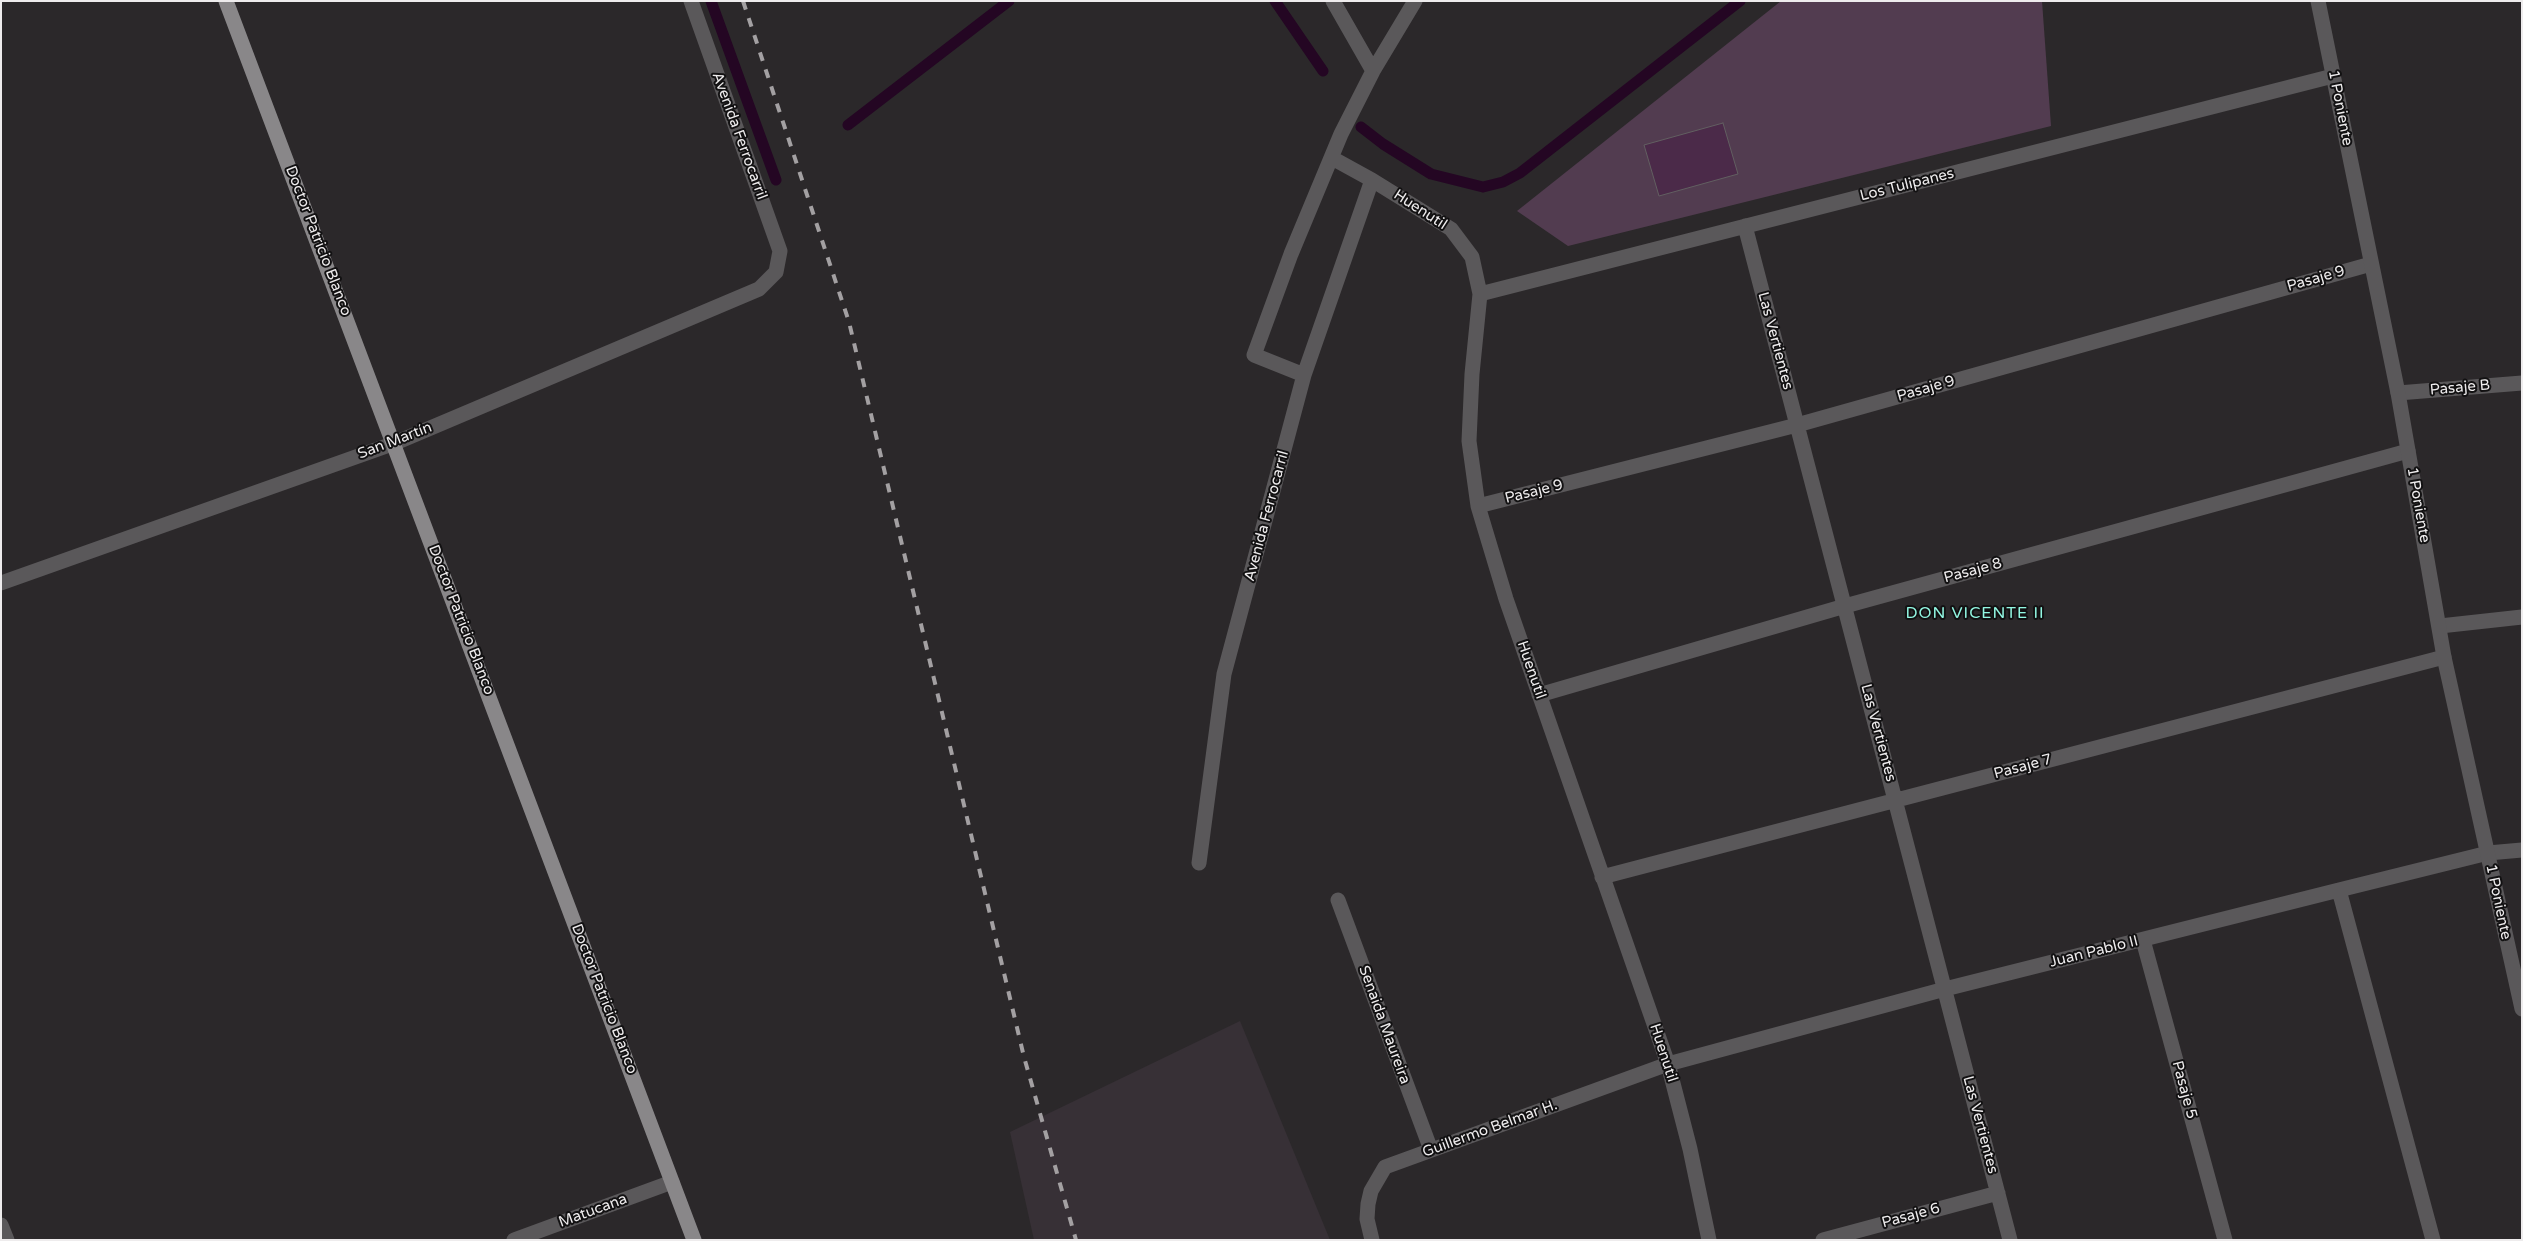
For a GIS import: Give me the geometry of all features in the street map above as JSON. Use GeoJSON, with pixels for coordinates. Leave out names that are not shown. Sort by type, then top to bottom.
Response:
{"type":"FeatureCollection","features":[{"type":"Feature","properties":{"kind":"main road","name":"Doctor Patricio Blanco"},"geometry":{"type":"LineString","coordinates":[[226,1],[694,1240]]}},
{"type":"Feature","properties":{"kind":"street","name":"Avenida Ferrocarril"},"geometry":{"type":"LineString","coordinates":[[691,1],[780,251],[776,272]]}},
{"type":"Feature","properties":{"kind":"street"},"geometry":{"type":"LineString","coordinates":[[1333,1],[1373,71]]}},
{"type":"Feature","properties":{"kind":"street"},"geometry":{"type":"LineString","coordinates":[[1304,375],[1254,355],[1291,254],[1341,134],[1373,71],[1415,1]]}},
{"type":"Feature","properties":{"kind":"street","name":"1 Poniente"},"geometry":{"type":"LineString","coordinates":[[2318,1],[2398,393],[2444,657],[2522,1009]]}},
{"type":"Feature","properties":{"kind":"street","name":"Los Tulipanes"},"geometry":{"type":"LineString","coordinates":[[1480,294],[2333,76]]}},
{"type":"Feature","properties":{"kind":"street","name":"Huenutil"},"geometry":{"type":"LineString","coordinates":[[1332,158],[1372,180],[1451,230],[1472,257],[1480,294],[1472,374],[1469,441],[1478,506],[1506,599],[1668,1064],[1690,1149],[1709,1240]]}},
{"type":"Feature","properties":{"kind":"street","name":"Avenida Ferrocarril"},"geometry":{"type":"LineString","coordinates":[[1199,863],[1224,674],[1304,375],[1372,180]]}},
{"type":"Feature","properties":{"kind":"street","name":"Las Vertientes"},"geometry":{"type":"LineString","coordinates":[[1745,226],[2010,1240]]}},
{"type":"Feature","properties":{"kind":"street","name":"Pasaje 9"},"geometry":{"type":"LineString","coordinates":[[1478,506],[1797,425],[2371,264]]}},
{"type":"Feature","properties":{"kind":"street","name":"San Martín"},"geometry":{"type":"LineString","coordinates":[[1,583],[394,443],[759,289],[776,272]]}},
{"type":"Feature","properties":{"kind":"street","name":"Pasaje B"},"geometry":{"type":"LineString","coordinates":[[2398,393],[2522,383]]}},
{"type":"Feature","properties":{"kind":"street","name":"Pasaje 8"},"geometry":{"type":"LineString","coordinates":[[1539,695],[1845,606],[2408,451]]}},
{"type":"Feature","properties":{"kind":"street"},"geometry":{"type":"LineString","coordinates":[[2440,626],[2522,617]]}},
{"type":"Feature","properties":{"kind":"street","name":"Pasaje 7"},"geometry":{"type":"LineString","coordinates":[[1602,877],[2444,657]]}},
{"type":"Feature","properties":{"kind":"street","name":"Juan Pablo II"},"geometry":{"type":"LineString","coordinates":[[1668,1064],[1945,989],[2339,890],[2488,853],[2522,850]]}},
{"type":"Feature","properties":{"kind":"street"},"geometry":{"type":"LineString","coordinates":[[2339,890],[2433,1240]]}},
{"type":"Feature","properties":{"kind":"street","name":"Senaida Maureira"},"geometry":{"type":"LineString","coordinates":[[1338,900],[1430,1150]]}},
{"type":"Feature","properties":{"kind":"street","name":"Pasaje 5"},"geometry":{"type":"LineString","coordinates":[[2143,940],[2225,1240]]}},
{"type":"Feature","properties":{"kind":"street","name":"Guillermo Belmar H."},"geometry":{"type":"LineString","coordinates":[[1372,1240],[1367,1219],[1368,1204],[1371,1191],[1385,1167],[1668,1064]]}},
{"type":"Feature","properties":{"kind":"street","name":"Matucana"},"geometry":{"type":"LineString","coordinates":[[514,1240],[672,1182]]}},
{"type":"Feature","properties":{"kind":"street","name":"Pasaje 6"},"geometry":{"type":"LineString","coordinates":[[1823,1240],[1998,1193]]}},
{"type":"Feature","properties":{"kind":"street"},"geometry":{"type":"LineString","coordinates":[[1,1225],[7,1240]]}},
{"type":"Feature","properties":{"kind":"shaded area"},"geometry":{"type":"Polygon","coordinates":[[[1781,1],[2042,1],[2051,126],[1568,246],[1517,211],[1781,1]]]}},
{"type":"Feature","properties":{"kind":"shaded area"},"geometry":{"type":"Polygon","coordinates":[[[1240,1021],[1330,1240],[1034,1240],[1010,1132],[1240,1021]]]}},
{"type":"Feature","properties":{"kind":"building"},"geometry":{"type":"Polygon","coordinates":[[[1723,123],[1738,174],[1659,196],[1644,145],[1723,123]]]}},
{"type":"Feature","properties":{"kind":"waterway"},"geometry":{"type":"LineString","coordinates":[[711,1],[776,180]]}},
{"type":"Feature","properties":{"kind":"waterway"},"geometry":{"type":"LineString","coordinates":[[848,125],[1009,1]]}},
{"type":"Feature","properties":{"kind":"waterway"},"geometry":{"type":"LineString","coordinates":[[1275,1],[1323,71]]}},
{"type":"Feature","properties":{"kind":"waterway"},"geometry":{"type":"LineString","coordinates":[[1361,127],[1383,144],[1431,174],[1483,187],[1503,182],[1520,173],[1740,1]]}},
{"type":"Feature","properties":{"kind":"railway"},"geometry":{"type":"LineString","coordinates":[[743,1],[849,322],[1024,1057],[1076,1240]]}},
{"type":"Feature","properties":{"kind":"district","name":"DON VICENTE II"},"geometry":{"type":"Point","coordinates":[1975,614]}}]}
